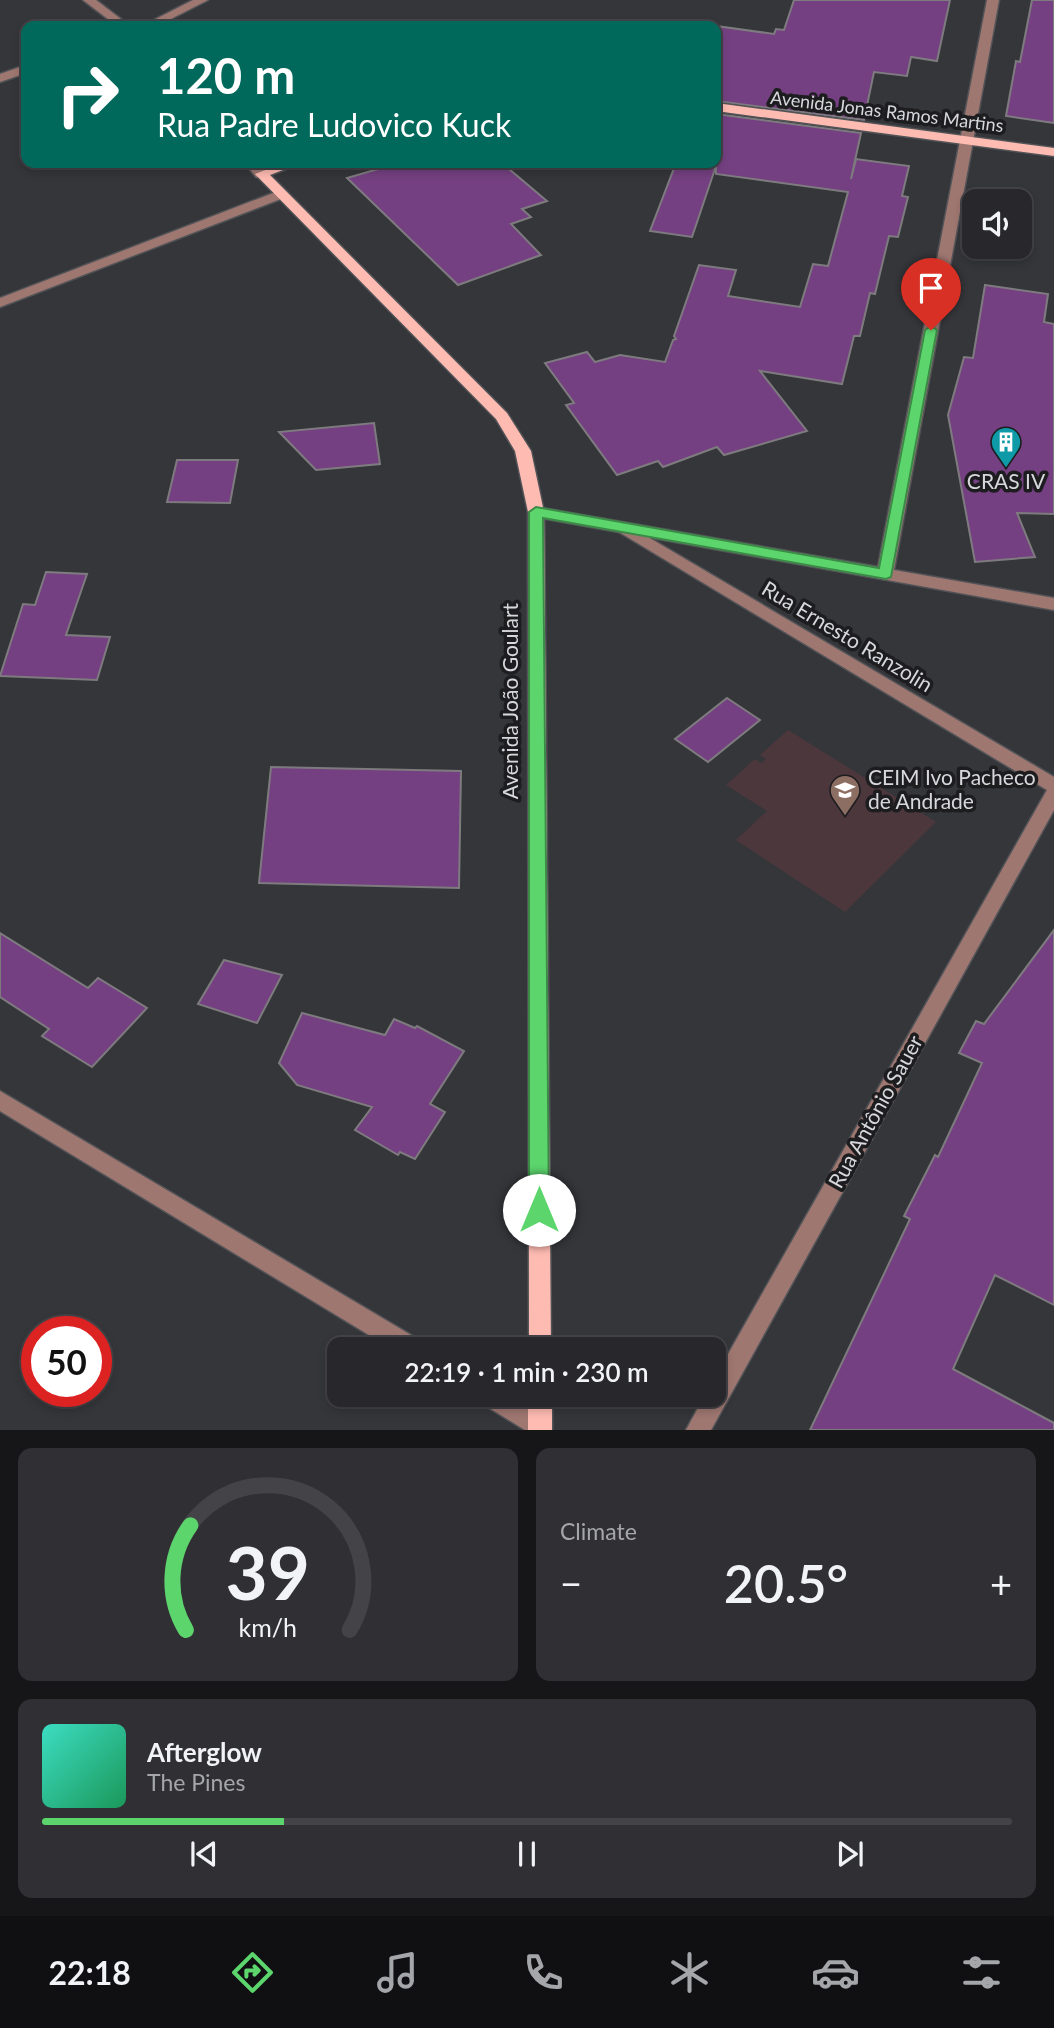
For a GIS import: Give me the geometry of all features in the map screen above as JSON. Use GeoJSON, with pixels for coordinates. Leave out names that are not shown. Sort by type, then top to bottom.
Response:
{"type":"FeatureCollection","features":[{"type":"Feature","properties":{"kind":"main road","name":"Avenida Jonas Ramos Martins"},"geometry":{"type":"LineString","coordinates":[[721,108],[1054,152]]}},
{"type":"Feature","properties":{"kind":"main road","name":"Avenida João Goulart"},"geometry":{"type":"LineString","coordinates":[[256,168],[502,415],[523,451],[536,512],[540,1337]]}},
{"type":"Feature","properties":{"kind":"main road"},"geometry":{"type":"LineString","coordinates":[[540,1407],[540,1427]]}},
{"type":"Feature","properties":{"kind":"street"},"geometry":{"type":"LineString","coordinates":[[89,0],[117,21]]}},
{"type":"Feature","properties":{"kind":"street"},"geometry":{"type":"LineString","coordinates":[[158,21],[202,0]]}},
{"type":"Feature","properties":{"kind":"street"},"geometry":{"type":"LineString","coordinates":[[886,574],[993,0]]}},
{"type":"Feature","properties":{"kind":"street"},"geometry":{"type":"LineString","coordinates":[[0,78],[21,71]]}},
{"type":"Feature","properties":{"kind":"street"},"geometry":{"type":"LineString","coordinates":[[0,303],[281,194]]}},
{"type":"Feature","properties":{"kind":"street"},"geometry":{"type":"LineString","coordinates":[[536,512],[1054,604]]}},
{"type":"Feature","properties":{"kind":"street","name":"Rua Ernesto Ranzolin"},"geometry":{"type":"LineString","coordinates":[[618,526],[1054,786]]}},
{"type":"Feature","properties":{"kind":"street","name":"Rua Antônio Sauer"},"geometry":{"type":"LineString","coordinates":[[698,1430],[1054,794]]}},
{"type":"Feature","properties":{"kind":"street"},"geometry":{"type":"LineString","coordinates":[[0,1100],[393,1337]]}},
{"type":"Feature","properties":{"kind":"street"},"geometry":{"type":"LineString","coordinates":[[508,1407],[540,1427]]}},
{"type":"Feature","properties":{"kind":"shaded area","name":"CEIM Ivo Pacheco de Andrade"},"geometry":{"type":"Polygon","coordinates":[[[788,730],[936,822],[845,912],[736,840],[767,811],[726,785],[755,759],[761,763],[766,759],[760,755],[788,730]]]}},
{"type":"Feature","properties":{"kind":"building"},"geometry":{"type":"Polygon","coordinates":[[[794,0],[950,0],[937,61],[911,57],[907,76],[874,72],[864,120],[721,102],[721,27],[774,34],[776,29],[784,30],[794,0]]]}},
{"type":"Feature","properties":{"kind":"building"},"geometry":{"type":"Polygon","coordinates":[[[1032,0],[1054,0],[1054,123],[1006,116],[1016,61],[1020,62],[1032,0]]]}},
{"type":"Feature","properties":{"kind":"building"},"geometry":{"type":"Polygon","coordinates":[[[721,115],[861,133],[851,179],[856,159],[909,166],[902,196],[908,197],[898,237],[889,236],[875,294],[870,293],[860,336],[854,336],[842,384],[760,371],[807,431],[724,455],[717,447],[663,467],[658,461],[617,475],[566,405],[574,403],[545,363],[587,352],[595,362],[620,355],[665,362],[673,340],[676,339],[674,336],[699,265],[736,270],[728,296],[800,307],[813,264],[828,266],[848,192],[716,174],[716,168],[721,168],[721,115]]]}},
{"type":"Feature","properties":{"kind":"building"},"geometry":{"type":"Polygon","coordinates":[[[382,168],[508,168],[547,201],[522,209],[531,217],[511,224],[541,255],[458,285],[347,178],[382,168]]]}},
{"type":"Feature","properties":{"kind":"building"},"geometry":{"type":"Polygon","coordinates":[[[674,168],[715,168],[692,237],[650,231],[674,168]]]}},
{"type":"Feature","properties":{"kind":"building"},"geometry":{"type":"Polygon","coordinates":[[[985,285],[1048,294],[1044,322],[1054,324],[1054,514],[1017,513],[1035,557],[975,562],[948,415],[964,357],[973,358],[985,285]]]}},
{"type":"Feature","properties":{"kind":"building"},"geometry":{"type":"Polygon","coordinates":[[[374,423],[380,464],[316,470],[279,432],[374,423]]]}},
{"type":"Feature","properties":{"kind":"building"},"geometry":{"type":"Polygon","coordinates":[[[177,460],[238,460],[230,503],[167,502],[177,460]]]}},
{"type":"Feature","properties":{"kind":"building"},"geometry":{"type":"Polygon","coordinates":[[[46,572],[87,574],[66,635],[110,637],[97,680],[0,676],[23,604],[35,605],[46,572]]]}},
{"type":"Feature","properties":{"kind":"building"},"geometry":{"type":"Polygon","coordinates":[[[727,698],[760,720],[708,762],[675,739],[727,698]]]}},
{"type":"Feature","properties":{"kind":"building"},"geometry":{"type":"Polygon","coordinates":[[[271,767],[461,771],[459,888],[259,883],[271,767]]]}},
{"type":"Feature","properties":{"kind":"building"},"geometry":{"type":"Polygon","coordinates":[[[1054,930],[1054,1305],[995,1275],[953,1369],[1054,1423],[1054,1430],[810,1430],[910,1219],[904,1216],[935,1155],[938,1157],[982,1063],[959,1053],[976,1021],[984,1024],[1054,930]]]}},
{"type":"Feature","properties":{"kind":"building"},"geometry":{"type":"Polygon","coordinates":[[[0,933],[88,988],[98,978],[147,1008],[92,1067],[42,1036],[49,1029],[0,997],[0,933]]]}},
{"type":"Feature","properties":{"kind":"building"},"geometry":{"type":"Polygon","coordinates":[[[224,960],[282,975],[257,1023],[198,1004],[224,960]]]}},
{"type":"Feature","properties":{"kind":"building"},"geometry":{"type":"Polygon","coordinates":[[[302,1013],[385,1035],[394,1019],[415,1028],[417,1026],[464,1051],[430,1104],[445,1112],[415,1159],[400,1152],[398,1155],[355,1130],[372,1107],[297,1085],[279,1063],[302,1013]]]}},
{"type":"Feature","properties":{"kind":"place","name":"CRAS IV"},"geometry":{"type":"Point","coordinates":[1006,469]}},
{"type":"Feature","properties":{"kind":"place","name":"CEIM Ivo Pacheco de Andrade"},"geometry":{"type":"Point","coordinates":[845,817]}},
{"type":"Feature","properties":{"kind":"route"},"geometry":{"type":"LineString","coordinates":[[539,1210],[536,512],[886,574],[931,330]]}}]}
